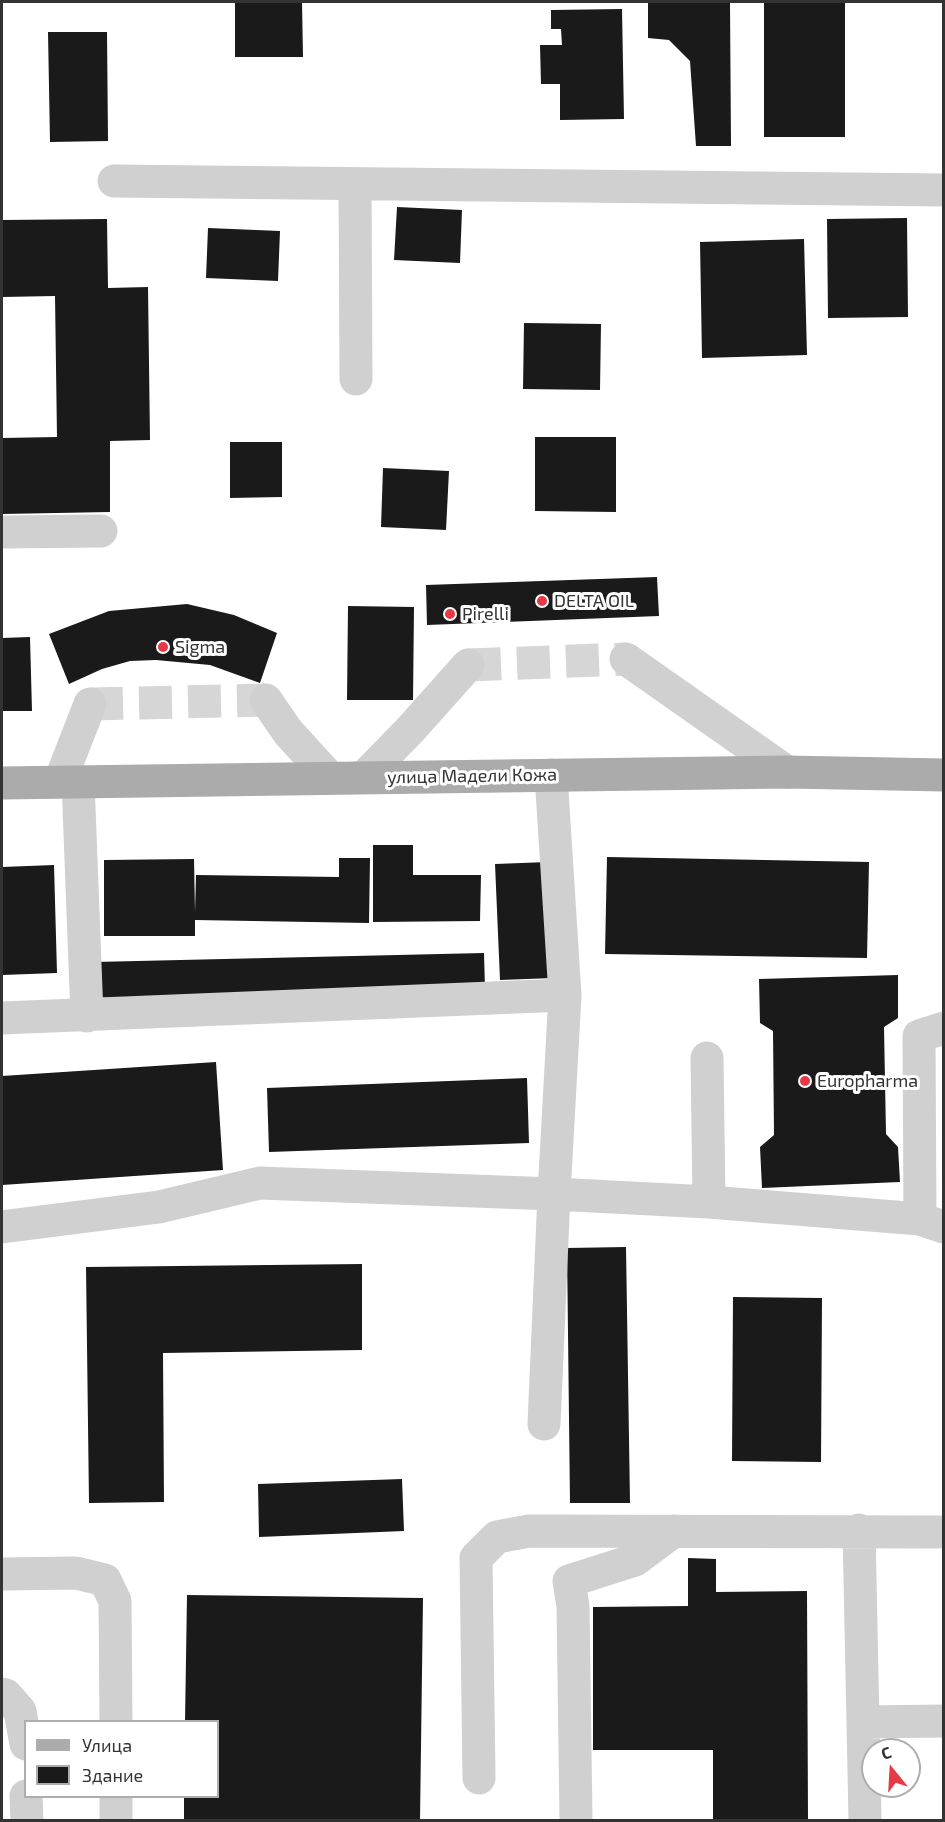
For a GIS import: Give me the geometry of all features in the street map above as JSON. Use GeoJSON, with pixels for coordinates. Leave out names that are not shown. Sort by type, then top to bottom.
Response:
{"type":"FeatureCollection","features":[{"type":"Feature","properties":{"kind":"main road","name":"улица Мадели Кожа"},"geometry":{"type":"LineString","coordinates":[[2,783],[787,772],[944,775]]}},
{"type":"Feature","properties":{"kind":"street"},"geometry":{"type":"LineString","coordinates":[[114,181],[944,190]]}},
{"type":"Feature","properties":{"kind":"street"},"geometry":{"type":"LineString","coordinates":[[355,184],[356,379]]}},
{"type":"Feature","properties":{"kind":"street"},"geometry":{"type":"LineString","coordinates":[[2,532],[101,531]]}},
{"type":"Feature","properties":{"kind":"street"},"geometry":{"type":"LineString","coordinates":[[626,659],[787,772]]}},
{"type":"Feature","properties":{"kind":"street"},"geometry":{"type":"LineString","coordinates":[[364,777],[468,665]]}},
{"type":"Feature","properties":{"kind":"street"},"geometry":{"type":"LineString","coordinates":[[266,700],[288,732],[330,778]]}},
{"type":"Feature","properties":{"kind":"street"},"geometry":{"type":"LineString","coordinates":[[87,1016],[69,781],[90,704]]}},
{"type":"Feature","properties":{"kind":"street"},"geometry":{"type":"LineString","coordinates":[[544,1424],[565,995],[551,775]]}},
{"type":"Feature","properties":{"kind":"street"},"geometry":{"type":"LineString","coordinates":[[2,1018],[565,995]]}},
{"type":"Feature","properties":{"kind":"street"},"geometry":{"type":"LineString","coordinates":[[2,1227],[159,1207],[260,1183],[709,1202],[932,1223],[919,1036],[944,1028]]}},
{"type":"Feature","properties":{"kind":"street"},"geometry":{"type":"LineString","coordinates":[[707,1058],[709,1202]]}},
{"type":"Feature","properties":{"kind":"street"},"geometry":{"type":"LineString","coordinates":[[859,1530],[865,1821]]}},
{"type":"Feature","properties":{"kind":"street"},"geometry":{"type":"LineString","coordinates":[[479,1778],[476,1558],[497,1538],[529,1532],[859,1530],[944,1532]]}},
{"type":"Feature","properties":{"kind":"street"},"geometry":{"type":"LineString","coordinates":[[576,1821],[573,1606],[568,1581],[635,1560],[674,1531]]}},
{"type":"Feature","properties":{"kind":"street"},"geometry":{"type":"LineString","coordinates":[[2,1574],[76,1573],[105,1580],[115,1600],[116,1720]]}},
{"type":"Feature","properties":{"kind":"street"},"geometry":{"type":"LineString","coordinates":[[2,1695],[6,1695],[20,1711],[24,1733]]}},
{"type":"Feature","properties":{"kind":"street"},"geometry":{"type":"LineString","coordinates":[[862,1722],[944,1721]]}},
{"type":"Feature","properties":{"kind":"street"},"geometry":{"type":"LineString","coordinates":[[27,1798],[27,1821]]}},
{"type":"Feature","properties":{"kind":"street"},"geometry":{"type":"LineString","coordinates":[[116,1798],[116,1821]]}},
{"type":"Feature","properties":{"kind":"building"},"geometry":{"type":"Polygon","coordinates":[[[235,2],[302,2],[303,57],[235,57],[235,2]]]}},
{"type":"Feature","properties":{"kind":"building"},"geometry":{"type":"Polygon","coordinates":[[[648,2],[730,2],[731,146],[696,146],[690,61],[669,40],[648,38],[648,2]]]}},
{"type":"Feature","properties":{"kind":"building"},"geometry":{"type":"Polygon","coordinates":[[[764,2],[845,2],[845,137],[764,137],[764,2]]]}},
{"type":"Feature","properties":{"kind":"building"},"geometry":{"type":"Polygon","coordinates":[[[622,9],[624,119],[560,120],[560,84],[541,84],[540,45],[562,45],[561,29],[551,29],[551,10],[622,9]]]}},
{"type":"Feature","properties":{"kind":"building"},"geometry":{"type":"Polygon","coordinates":[[[48,32],[107,32],[108,141],[50,142],[48,32]]]}},
{"type":"Feature","properties":{"kind":"building"},"geometry":{"type":"Polygon","coordinates":[[[397,207],[462,210],[460,263],[394,260],[397,207]]]}},
{"type":"Feature","properties":{"kind":"building"},"geometry":{"type":"Polygon","coordinates":[[[907,218],[908,317],[828,318],[827,219],[907,218]]]}},
{"type":"Feature","properties":{"kind":"building"},"geometry":{"type":"Polygon","coordinates":[[[107,219],[108,288],[148,287],[150,440],[110,441],[110,512],[2,514],[2,438],[57,437],[55,296],[2,297],[2,220],[107,219]]]}},
{"type":"Feature","properties":{"kind":"building"},"geometry":{"type":"Polygon","coordinates":[[[208,228],[280,231],[278,281],[206,278],[208,228]]]}},
{"type":"Feature","properties":{"kind":"building"},"geometry":{"type":"Polygon","coordinates":[[[804,239],[807,355],[702,358],[700,242],[804,239]]]}},
{"type":"Feature","properties":{"kind":"building"},"geometry":{"type":"Polygon","coordinates":[[[524,323],[601,324],[600,390],[523,389],[524,323]]]}},
{"type":"Feature","properties":{"kind":"building"},"geometry":{"type":"Polygon","coordinates":[[[535,437],[616,437],[616,512],[535,511],[535,437]]]}},
{"type":"Feature","properties":{"kind":"building"},"geometry":{"type":"Polygon","coordinates":[[[230,442],[282,442],[282,497],[230,498],[230,442]]]}},
{"type":"Feature","properties":{"kind":"building"},"geometry":{"type":"Polygon","coordinates":[[[383,468],[449,471],[446,530],[381,527],[383,468]]]}},
{"type":"Feature","properties":{"kind":"building","name":"DELTA OIL"},"geometry":{"type":"Polygon","coordinates":[[[657,577],[659,616],[427,625],[426,585],[657,577]]]}},
{"type":"Feature","properties":{"kind":"building","name":"Sigma"},"geometry":{"type":"Polygon","coordinates":[[[187,604],[234,615],[277,633],[260,683],[210,665],[156,660],[130,661],[102,669],[69,684],[49,634],[109,611],[187,604]]]}},
{"type":"Feature","properties":{"kind":"building"},"geometry":{"type":"Polygon","coordinates":[[[348,606],[414,607],[413,700],[347,700],[348,606]]]}},
{"type":"Feature","properties":{"kind":"building"},"geometry":{"type":"Polygon","coordinates":[[[30,637],[32,711],[2,711],[2,638],[30,637]]]}},
{"type":"Feature","properties":{"kind":"building"},"geometry":{"type":"Polygon","coordinates":[[[373,845],[413,845],[413,875],[481,875],[480,921],[373,922],[373,845]]]}},
{"type":"Feature","properties":{"kind":"building"},"geometry":{"type":"Polygon","coordinates":[[[607,857],[869,862],[867,958],[605,954],[607,857]]]}},
{"type":"Feature","properties":{"kind":"building"},"geometry":{"type":"Polygon","coordinates":[[[339,858],[370,858],[369,923],[195,920],[195,936],[104,936],[104,860],[194,859],[195,912],[196,875],[339,877],[339,858]]]}},
{"type":"Feature","properties":{"kind":"building"},"geometry":{"type":"Polygon","coordinates":[[[548,862],[553,978],[500,980],[495,864],[548,862]]]}},
{"type":"Feature","properties":{"kind":"building"},"geometry":{"type":"Polygon","coordinates":[[[54,865],[57,973],[2,975],[2,867],[54,865]]]}},
{"type":"Feature","properties":{"kind":"building"},"geometry":{"type":"Polygon","coordinates":[[[484,953],[485,989],[95,998],[94,962],[484,953]]]}},
{"type":"Feature","properties":{"kind":"building"},"geometry":{"type":"Polygon","coordinates":[[[898,975],[898,1018],[884,1027],[886,1134],[898,1147],[900,1182],[762,1188],[760,1147],[774,1135],[773,1031],[760,1023],[759,979],[898,975]]]}},
{"type":"Feature","properties":{"kind":"building"},"geometry":{"type":"Polygon","coordinates":[[[216,1062],[223,1170],[2,1185],[2,1076],[216,1062]]]}},
{"type":"Feature","properties":{"kind":"building"},"geometry":{"type":"Polygon","coordinates":[[[527,1078],[529,1143],[269,1152],[267,1088],[527,1078]]]}},
{"type":"Feature","properties":{"kind":"building"},"geometry":{"type":"Polygon","coordinates":[[[626,1247],[630,1503],[570,1503],[567,1248],[626,1247]]]}},
{"type":"Feature","properties":{"kind":"building"},"geometry":{"type":"Polygon","coordinates":[[[362,1264],[362,1350],[163,1353],[164,1502],[89,1503],[86,1267],[362,1264]]]}},
{"type":"Feature","properties":{"kind":"building"},"geometry":{"type":"Polygon","coordinates":[[[733,1297],[822,1298],[821,1462],[732,1461],[733,1297]]]}},
{"type":"Feature","properties":{"kind":"building"},"geometry":{"type":"Polygon","coordinates":[[[402,1479],[404,1531],[259,1537],[258,1484],[402,1479]]]}},
{"type":"Feature","properties":{"kind":"building"},"geometry":{"type":"Polygon","coordinates":[[[688,1558],[716,1559],[716,1592],[807,1591],[808,1820],[713,1820],[713,1750],[593,1750],[593,1607],[688,1606],[688,1558]]]}},
{"type":"Feature","properties":{"kind":"building"},"geometry":{"type":"Polygon","coordinates":[[[187,1595],[423,1598],[420,1820],[184,1820],[184,1798],[219,1798],[219,1720],[185,1720],[187,1595]]]}},
{"type":"Feature","properties":{"kind":"tunnel"},"geometry":{"type":"LineString","coordinates":[[468,665],[626,659]]}},
{"type":"Feature","properties":{"kind":"tunnel"},"geometry":{"type":"LineString","coordinates":[[90,704],[266,700]]}},
{"type":"Feature","properties":{"kind":"place","name":"DELTA OIL"},"geometry":{"type":"Point","coordinates":[542,601]}},
{"type":"Feature","properties":{"kind":"place","name":"Pirelli"},"geometry":{"type":"Point","coordinates":[450,614]}},
{"type":"Feature","properties":{"kind":"place","name":"Sigma"},"geometry":{"type":"Point","coordinates":[163,647]}},
{"type":"Feature","properties":{"kind":"place","name":"Europharma"},"geometry":{"type":"Point","coordinates":[805,1081]}}]}
